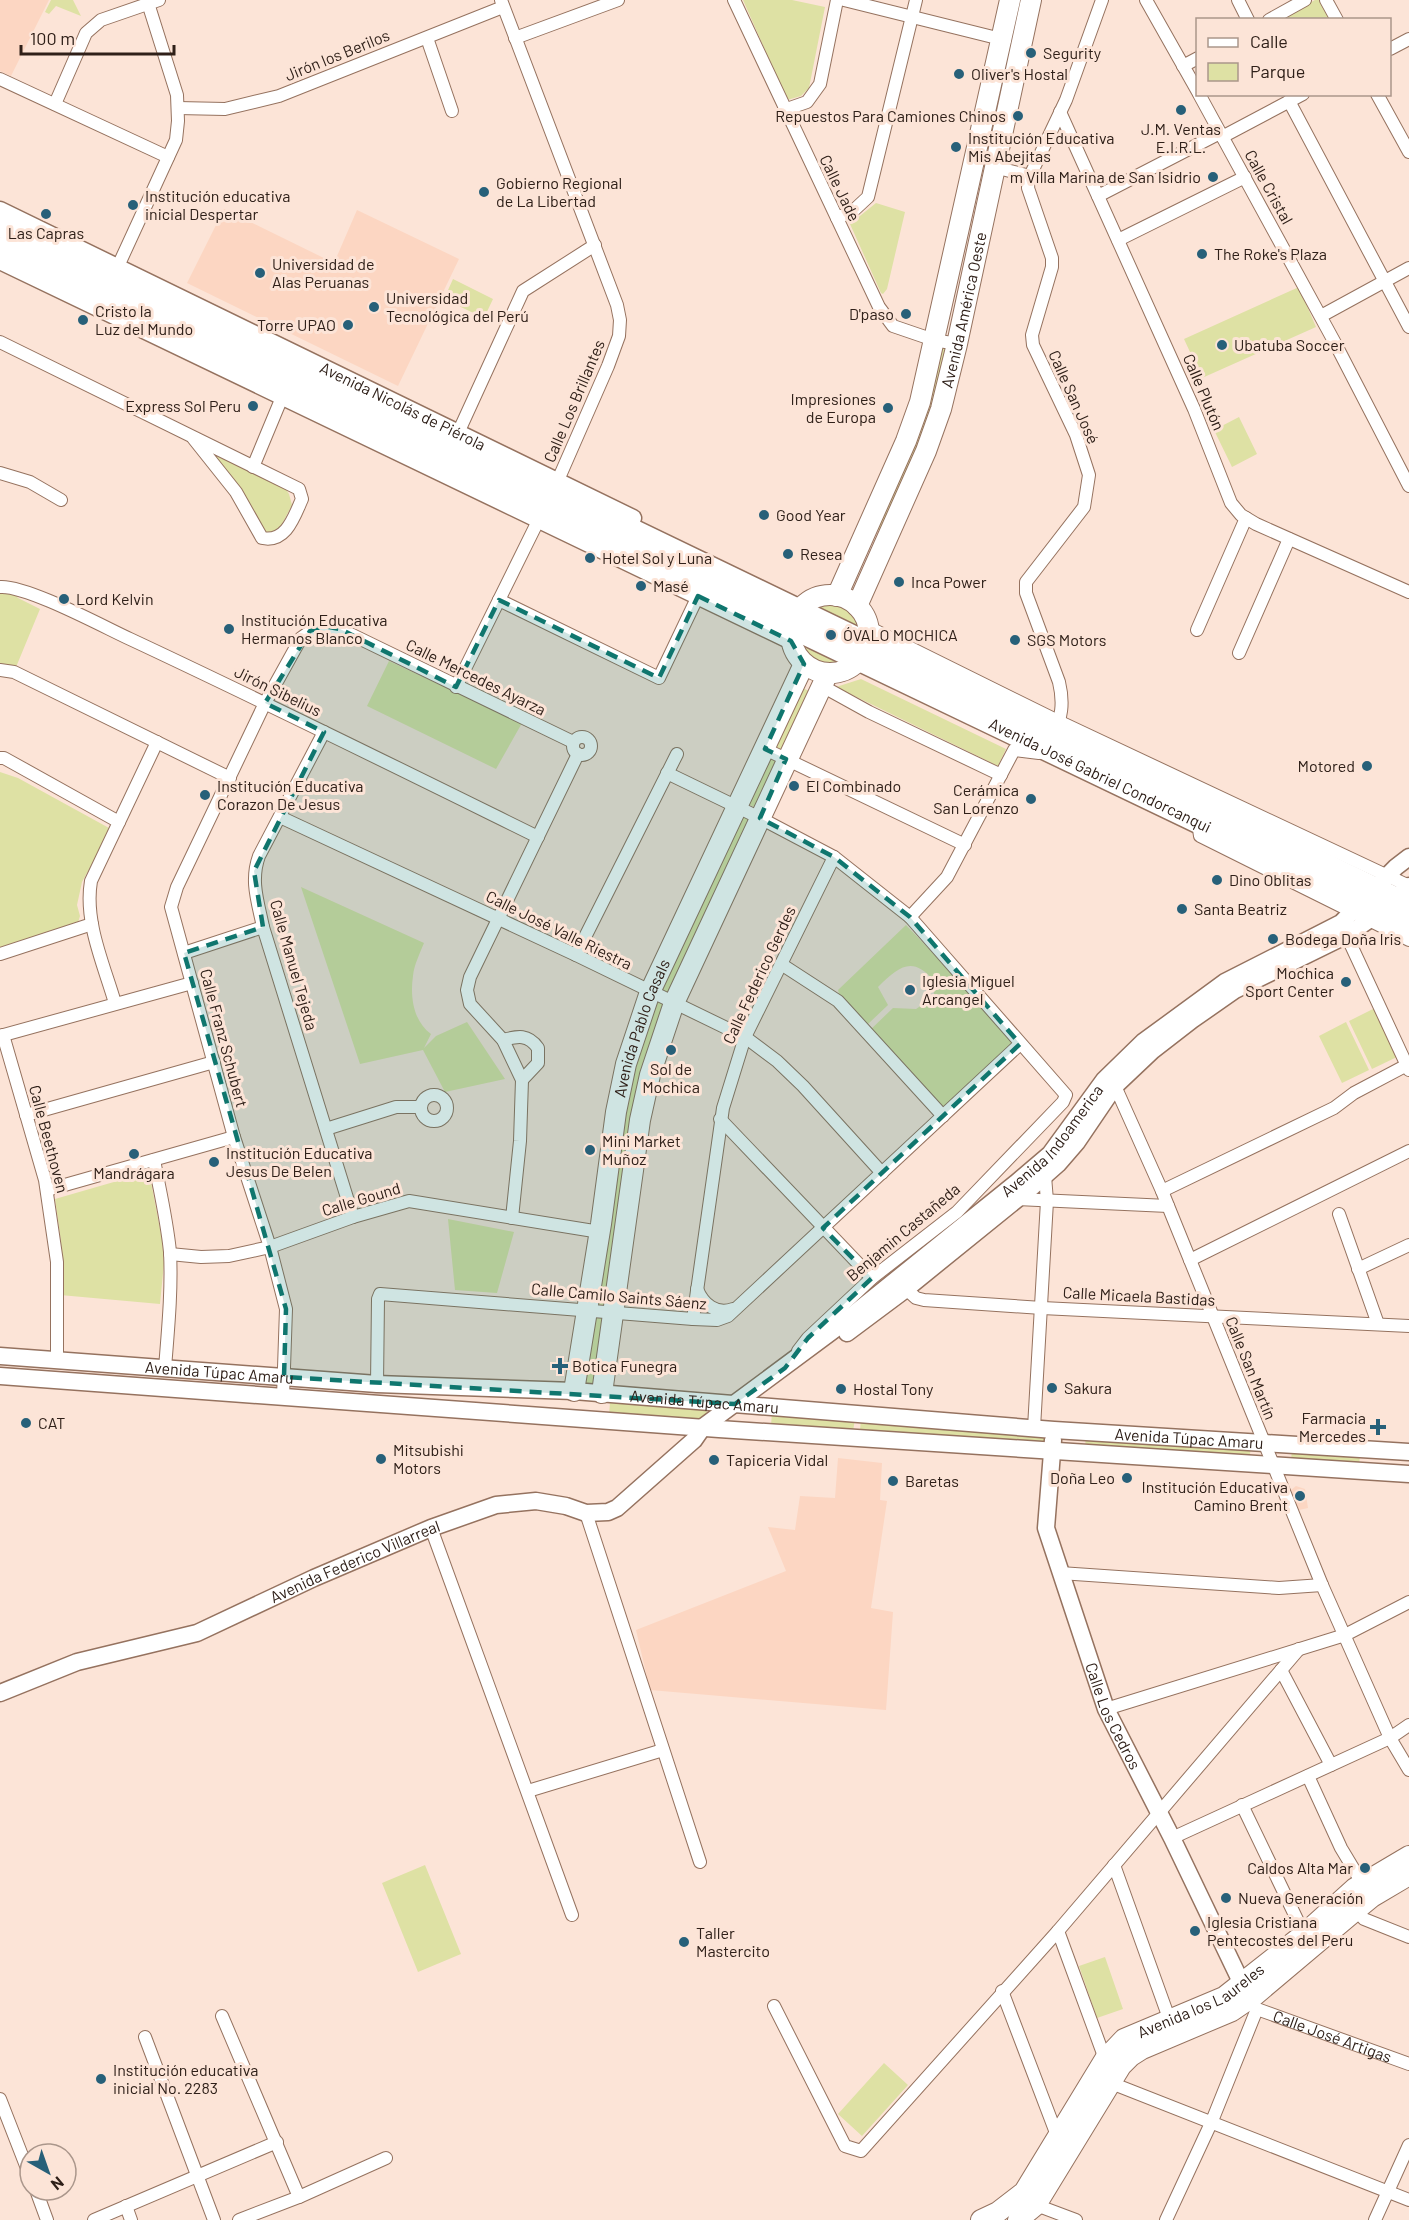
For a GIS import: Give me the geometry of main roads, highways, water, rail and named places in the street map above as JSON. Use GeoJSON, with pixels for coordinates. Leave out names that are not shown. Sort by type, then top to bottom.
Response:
{"type":"FeatureCollection","features":[{"type":"Feature","properties":{"kind":"highway","name":"Avenida Nicolás de Piérola"},"geometry":{"type":"LineString","coordinates":[[0,225],[284,391],[751,581],[797,620]]}},
{"type":"Feature","properties":{"kind":"highway","name":"Avenida Nicolás de Piérola"},"geometry":{"type":"LineString","coordinates":[[0,248],[107,288],[213,321],[411,417],[710,597],[797,620]]}},
{"type":"Feature","properties":{"kind":"highway","name":"Avenida José Gabriel Condorcanqui"},"geometry":{"type":"LineString","coordinates":[[797,620],[865,644],[1053,735],[1198,822],[1378,903]]}},
{"type":"Feature","properties":{"kind":"highway","name":"Avenida José Gabriel Condorcanqui"},"geometry":{"type":"LineString","coordinates":[[1053,735],[1136,765],[1247,818],[1409,923]]}},
{"type":"Feature","properties":{"kind":"main road","name":"Avenida América Oeste"},"geometry":{"type":"LineString","coordinates":[[857,606],[926,451],[941,409],[994,167],[1011,42],[1010,0]]}},
{"type":"Feature","properties":{"kind":"main road","name":"Avenida América Oeste"},"geometry":{"type":"LineString","coordinates":[[837,596],[921,402],[934,340],[1011,42],[1031,0]]}},
{"type":"Feature","properties":{"kind":"main road","name":"Avenida Nicolás de Piérola"},"geometry":{"type":"LineString","coordinates":[[0,210],[107,288]]}},
{"type":"Feature","properties":{"kind":"main road","name":"Avenida Nicolás de Piérola"},"geometry":{"type":"LineString","coordinates":[[0,261],[107,288]]}},
{"type":"Feature","properties":{"kind":"main road","name":"Avenida Nicolás de Piérola"},"geometry":{"type":"LineString","coordinates":[[411,417],[458,433],[548,500]]}},
{"type":"Feature","properties":{"kind":"main road"},"geometry":{"type":"LineString","coordinates":[[867,529],[887,538]]}},
{"type":"Feature","properties":{"kind":"main road"},"geometry":{"type":"LineString","coordinates":[[837,596],[848,599],[857,606],[866,619],[865,644],[849,668],[825,679],[804,664],[794,649],[797,620],[816,598],[837,596]]}},
{"type":"Feature","properties":{"kind":"main road","name":"Avenida Pablo Casals"},"geometry":{"type":"LineString","coordinates":[[571,1418],[619,1095],[626,1064],[650,992],[804,664]]}},
{"type":"Feature","properties":{"kind":"main road","name":"Avenida Pablo Casals"},"geometry":{"type":"LineString","coordinates":[[598,1420],[643,1101],[674,1004],[825,679]]}},
{"type":"Feature","properties":{"kind":"main road","name":"Avenida Indoamerica"},"geometry":{"type":"LineString","coordinates":[[735,1404],[785,1368],[940,1245],[1050,1154],[1111,1082],[1235,990],[1378,903],[1409,857]]}},
{"type":"Feature","properties":{"kind":"main road","name":"Avenida Indoamerica"},"geometry":{"type":"LineString","coordinates":[[752,1405],[906,1289],[1045,1176],[1077,1142],[1111,1082]]}},
{"type":"Feature","properties":{"kind":"main road","name":"Avenida Túpac Amaru"},"geometry":{"type":"LineString","coordinates":[[0,1356],[377,1384],[574,1391],[1054,1430],[1409,1452]]}},
{"type":"Feature","properties":{"kind":"main road","name":"Avenida Túpac Amaru"},"geometry":{"type":"LineString","coordinates":[[0,1376],[598,1420],[705,1432],[856,1437],[1273,1467],[1409,1474]]}},
{"type":"Feature","properties":{"kind":"main road","name":"Avenida Federico Villarreal"},"geometry":{"type":"LineString","coordinates":[[0,1693],[77,1662],[197,1633],[314,1578],[431,1528],[496,1505],[536,1501],[599,1514],[617,1508],[735,1404]]}},
{"type":"Feature","properties":{"kind":"main road","name":"Avenida Federico Villarreal"},"geometry":{"type":"LineString","coordinates":[[705,1432],[752,1405]]}},
{"type":"Feature","properties":{"kind":"main road"},"geometry":{"type":"LineString","coordinates":[[856,1437],[858,1414]]}},
{"type":"Feature","properties":{"kind":"main road","name":"Calle Los Cedros"},"geometry":{"type":"LineString","coordinates":[[1054,1430],[1046,1528],[1106,1709],[1250,1998]]}},
{"type":"Feature","properties":{"kind":"main road"},"geometry":{"type":"LineString","coordinates":[[1378,1473],[1380,1450]]}},
{"type":"Feature","properties":{"kind":"main road","name":"Avenida los Laureles"},"geometry":{"type":"LineString","coordinates":[[1250,1998],[1304,1934],[1362,1883],[1409,1856]]}},
{"type":"Feature","properties":{"kind":"main road","name":"Avenida los Laureles"},"geometry":{"type":"LineString","coordinates":[[1018,2220],[1036,2205],[1121,2066],[1131,2056],[1142,2049],[1232,2011],[1356,1910],[1409,1875]]}},
{"type":"Feature","properties":{"kind":"main road","name":"Avenida los Laureles"},"geometry":{"type":"LineString","coordinates":[[973,2220],[989,2216],[1024,2192],[1105,2059],[1124,2039],[1224,1997],[1250,1998]]}},
{"type":"Feature","properties":{"kind":"place","name":"Segurity"},"geometry":{"type":"Point","coordinates":[1031,53]}},
{"type":"Feature","properties":{"kind":"place","name":"Oliver's Hostal"},"geometry":{"type":"Point","coordinates":[959,74]}},
{"type":"Feature","properties":{"kind":"place","name":"J.M. Ventas E.I.R.L."},"geometry":{"type":"Point","coordinates":[1181,110]}},
{"type":"Feature","properties":{"kind":"place","name":"Repuestos Para Camiones Chinos"},"geometry":{"type":"Point","coordinates":[1018,116]}},
{"type":"Feature","properties":{"kind":"place","name":"Institución Educativa Mis Abejitas"},"geometry":{"type":"Point","coordinates":[956,147]}},
{"type":"Feature","properties":{"kind":"place","name":"m Villa Marina de San Isidrio"},"geometry":{"type":"Point","coordinates":[1213,177]}},
{"type":"Feature","properties":{"kind":"place","name":"Gobierno Regional de La Libertad"},"geometry":{"type":"Point","coordinates":[484,192]}},
{"type":"Feature","properties":{"kind":"place","name":"Institución educativa inicial Despertar"},"geometry":{"type":"Point","coordinates":[133,205]}},
{"type":"Feature","properties":{"kind":"place","name":"Las Capras"},"geometry":{"type":"Point","coordinates":[46,214]}},
{"type":"Feature","properties":{"kind":"place","name":"The Roke's Plaza"},"geometry":{"type":"Point","coordinates":[1202,254]}},
{"type":"Feature","properties":{"kind":"place","name":"Universidad de Alas Peruanas"},"geometry":{"type":"Point","coordinates":[260,273]}},
{"type":"Feature","properties":{"kind":"place","name":"Universidad Tecnológica del Perú"},"geometry":{"type":"Point","coordinates":[374,307]}},
{"type":"Feature","properties":{"kind":"place","name":"D'paso"},"geometry":{"type":"Point","coordinates":[906,314]}},
{"type":"Feature","properties":{"kind":"place","name":"Cristo la Luz del Mundo"},"geometry":{"type":"Point","coordinates":[83,320]}},
{"type":"Feature","properties":{"kind":"place","name":"Torre UPAO"},"geometry":{"type":"Point","coordinates":[348,325]}},
{"type":"Feature","properties":{"kind":"place","name":"Ubatuba Soccer"},"geometry":{"type":"Point","coordinates":[1222,345]}},
{"type":"Feature","properties":{"kind":"place","name":"Express Sol Peru"},"geometry":{"type":"Point","coordinates":[253,406]}},
{"type":"Feature","properties":{"kind":"place","name":"Impresiones de Europa"},"geometry":{"type":"Point","coordinates":[888,408]}},
{"type":"Feature","properties":{"kind":"place","name":"Good Year"},"geometry":{"type":"Point","coordinates":[764,515]}},
{"type":"Feature","properties":{"kind":"place","name":"Resea"},"geometry":{"type":"Point","coordinates":[788,554]}},
{"type":"Feature","properties":{"kind":"place","name":"Hotel Sol y Luna"},"geometry":{"type":"Point","coordinates":[590,558]}},
{"type":"Feature","properties":{"kind":"place","name":"Inca Power"},"geometry":{"type":"Point","coordinates":[899,582]}},
{"type":"Feature","properties":{"kind":"place","name":"Masé"},"geometry":{"type":"Point","coordinates":[641,586]}},
{"type":"Feature","properties":{"kind":"place","name":"Lord Kelvin"},"geometry":{"type":"Point","coordinates":[64,599]}},
{"type":"Feature","properties":{"kind":"place","name":"Institución Educativa Hermanos Blanco"},"geometry":{"type":"Point","coordinates":[229,629]}},
{"type":"Feature","properties":{"kind":"place","name":"ÓVALO MOCHICA"},"geometry":{"type":"Point","coordinates":[831,635]}},
{"type":"Feature","properties":{"kind":"place","name":"SGS Motors"},"geometry":{"type":"Point","coordinates":[1015,640]}},
{"type":"Feature","properties":{"kind":"place","name":"Motored"},"geometry":{"type":"Point","coordinates":[1367,766]}},
{"type":"Feature","properties":{"kind":"place","name":"El Combinado"},"geometry":{"type":"Point","coordinates":[794,786]}},
{"type":"Feature","properties":{"kind":"place","name":"Institución Educativa Corazon De Jesus"},"geometry":{"type":"Point","coordinates":[205,795]}},
{"type":"Feature","properties":{"kind":"place","name":"Cerámica San Lorenzo"},"geometry":{"type":"Point","coordinates":[1031,799]}},
{"type":"Feature","properties":{"kind":"place","name":"Dino Oblitas"},"geometry":{"type":"Point","coordinates":[1217,880]}},
{"type":"Feature","properties":{"kind":"place","name":"Santa Beatriz"},"geometry":{"type":"Point","coordinates":[1182,909]}},
{"type":"Feature","properties":{"kind":"place","name":"Bodega Doña Iris"},"geometry":{"type":"Point","coordinates":[1273,939]}},
{"type":"Feature","properties":{"kind":"place","name":"Mochica Sport Center"},"geometry":{"type":"Point","coordinates":[1346,982]}},
{"type":"Feature","properties":{"kind":"place","name":"Iglesia Miguel Arcangel"},"geometry":{"type":"Point","coordinates":[910,990]}},
{"type":"Feature","properties":{"kind":"place","name":"Sol de Mochica"},"geometry":{"type":"Point","coordinates":[671,1050]}},
{"type":"Feature","properties":{"kind":"place","name":"Mini Market Muñoz"},"geometry":{"type":"Point","coordinates":[590,1150]}},
{"type":"Feature","properties":{"kind":"place","name":"Mandrágara"},"geometry":{"type":"Point","coordinates":[134,1154]}},
{"type":"Feature","properties":{"kind":"place","name":"Institución Educativa Jesus De Belen"},"geometry":{"type":"Point","coordinates":[214,1162]}},
{"type":"Feature","properties":{"kind":"place","name":"Botica Funegra"},"geometry":{"type":"Point","coordinates":[560,1366]}},
{"type":"Feature","properties":{"kind":"place","name":"Sakura"},"geometry":{"type":"Point","coordinates":[1052,1388]}},
{"type":"Feature","properties":{"kind":"place","name":"Hostal Tony"},"geometry":{"type":"Point","coordinates":[841,1389]}},
{"type":"Feature","properties":{"kind":"place","name":"CAT"},"geometry":{"type":"Point","coordinates":[26,1423]}},
{"type":"Feature","properties":{"kind":"place","name":"Farmacia Mercedes"},"geometry":{"type":"Point","coordinates":[1378,1427]}},
{"type":"Feature","properties":{"kind":"place","name":"Mitsubishi Motors"},"geometry":{"type":"Point","coordinates":[381,1459]}},
{"type":"Feature","properties":{"kind":"place","name":"Tapiceria Vidal"},"geometry":{"type":"Point","coordinates":[714,1460]}},
{"type":"Feature","properties":{"kind":"place","name":"Doña Leo"},"geometry":{"type":"Point","coordinates":[1127,1478]}},
{"type":"Feature","properties":{"kind":"place","name":"Baretas"},"geometry":{"type":"Point","coordinates":[893,1481]}},
{"type":"Feature","properties":{"kind":"place","name":"Institución Educativa Camino Brent"},"geometry":{"type":"Point","coordinates":[1300,1496]}},
{"type":"Feature","properties":{"kind":"place","name":"Caldos Alta Mar"},"geometry":{"type":"Point","coordinates":[1365,1868]}},
{"type":"Feature","properties":{"kind":"place","name":"Nueva Generación"},"geometry":{"type":"Point","coordinates":[1226,1898]}},
{"type":"Feature","properties":{"kind":"place","name":"Iglesia Cristiana Pentecostes del Peru"},"geometry":{"type":"Point","coordinates":[1195,1931]}},
{"type":"Feature","properties":{"kind":"place","name":"Taller Mastercito"},"geometry":{"type":"Point","coordinates":[684,1942]}},
{"type":"Feature","properties":{"kind":"place","name":"Institución educativa inicial No. 2283"},"geometry":{"type":"Point","coordinates":[101,2079]}}]}
